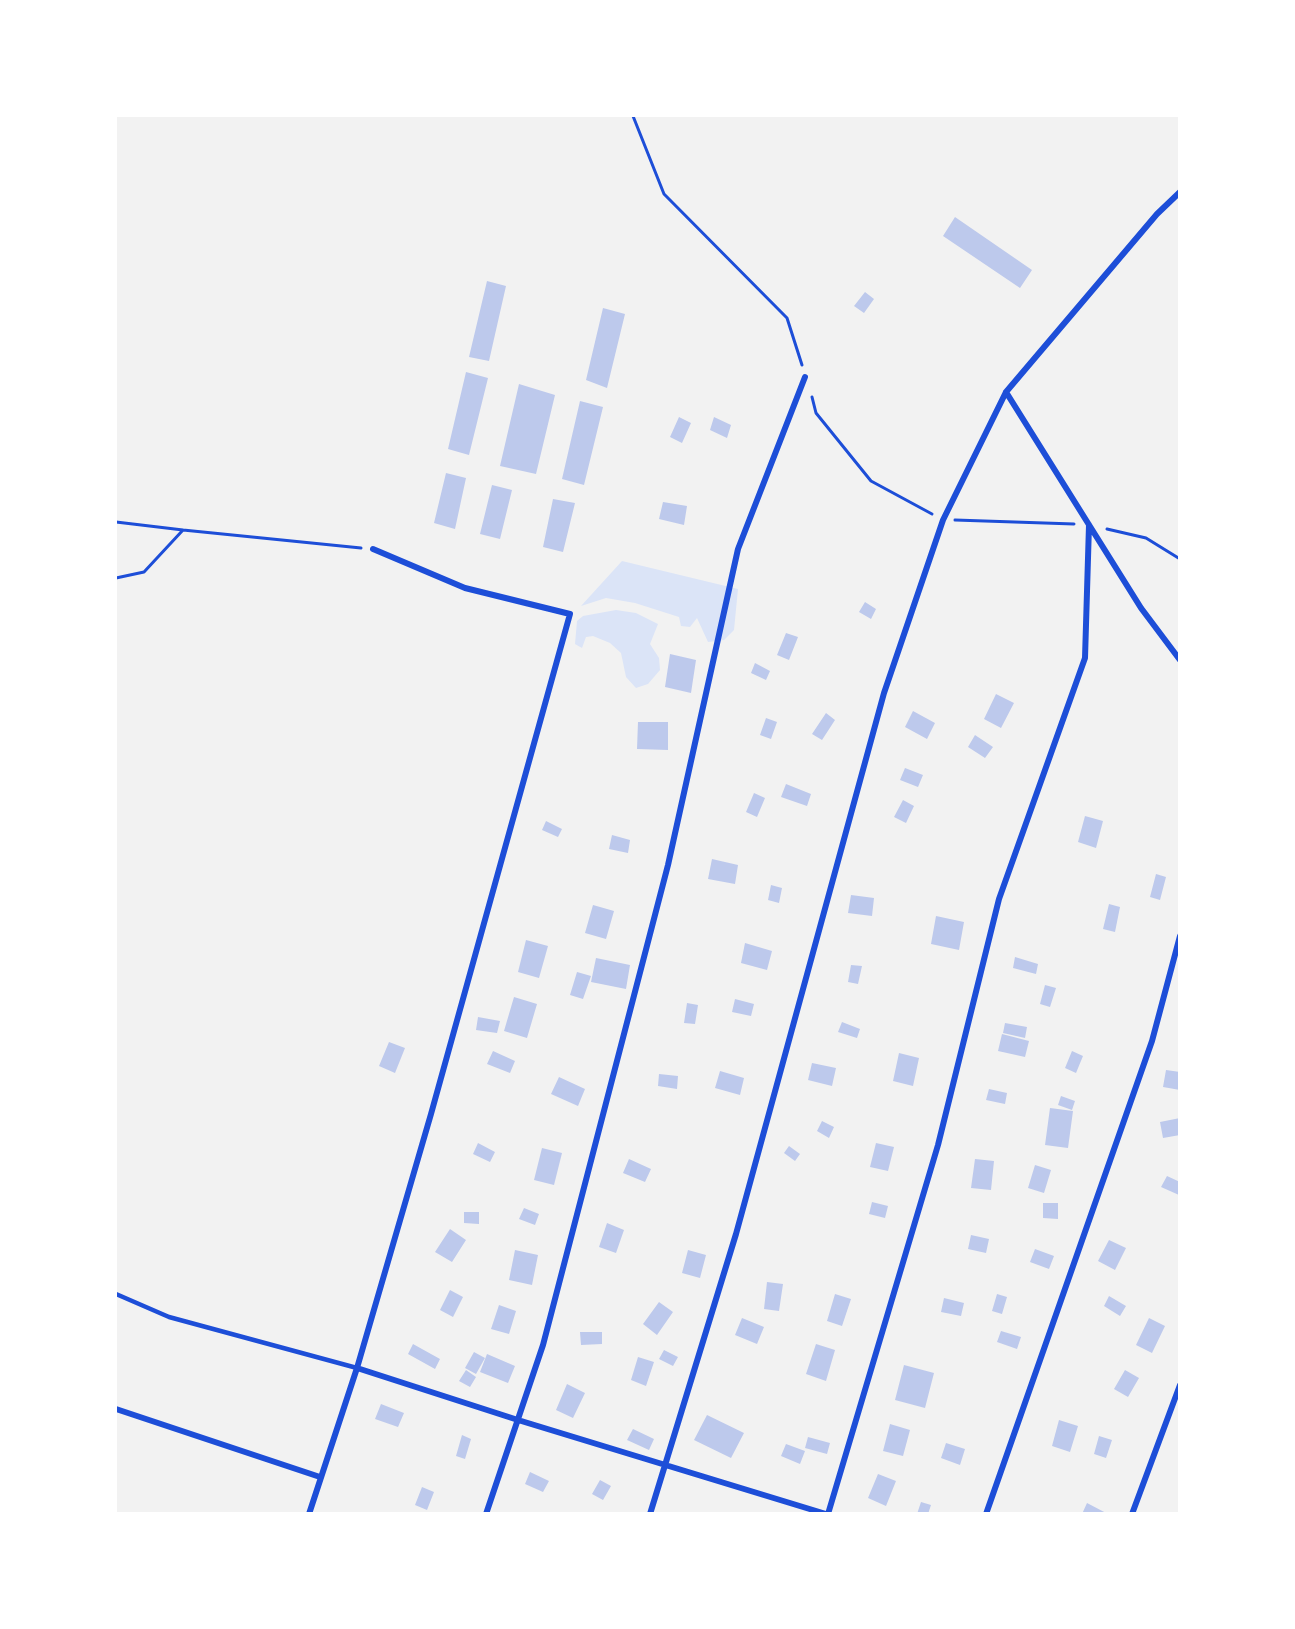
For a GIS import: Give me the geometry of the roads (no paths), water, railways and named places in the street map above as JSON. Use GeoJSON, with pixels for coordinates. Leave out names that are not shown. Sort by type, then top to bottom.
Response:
{"type":"FeatureCollection","features":[{"type":"Feature","properties":{"kind":"street"},"geometry":{"type":"LineString","coordinates":[[650,1514],[736,1234],[884,693],[943,520],[1006,392],[1157,214],[1179,192]]}},
{"type":"Feature","properties":{"kind":"street"},"geometry":{"type":"LineString","coordinates":[[486,1514],[543,1345],[668,865],[738,549],[805,377]]}},
{"type":"Feature","properties":{"kind":"street"},"geometry":{"type":"LineString","coordinates":[[1006,392],[1141,608],[1179,660]]}},
{"type":"Feature","properties":{"kind":"street"},"geometry":{"type":"LineString","coordinates":[[357,1368],[518,1420],[827,1514],[938,1144],[999,899],[1085,658],[1089,525]]}},
{"type":"Feature","properties":{"kind":"street"},"geometry":{"type":"LineString","coordinates":[[309,1514],[357,1368],[431,1114],[570,614],[465,588],[373,549]]}},
{"type":"Feature","properties":{"kind":"street"},"geometry":{"type":"LineString","coordinates":[[986,1514],[1152,1041],[1179,936]]}},
{"type":"Feature","properties":{"kind":"street"},"geometry":{"type":"LineString","coordinates":[[1132,1514],[1179,1385]]}},
{"type":"Feature","properties":{"kind":"street"},"geometry":{"type":"LineString","coordinates":[[116,1409],[320,1477]]}},
{"type":"Feature","properties":{"kind":"lane"},"geometry":{"type":"LineString","coordinates":[[116,1294],[169,1317],[357,1368]]}}]}
